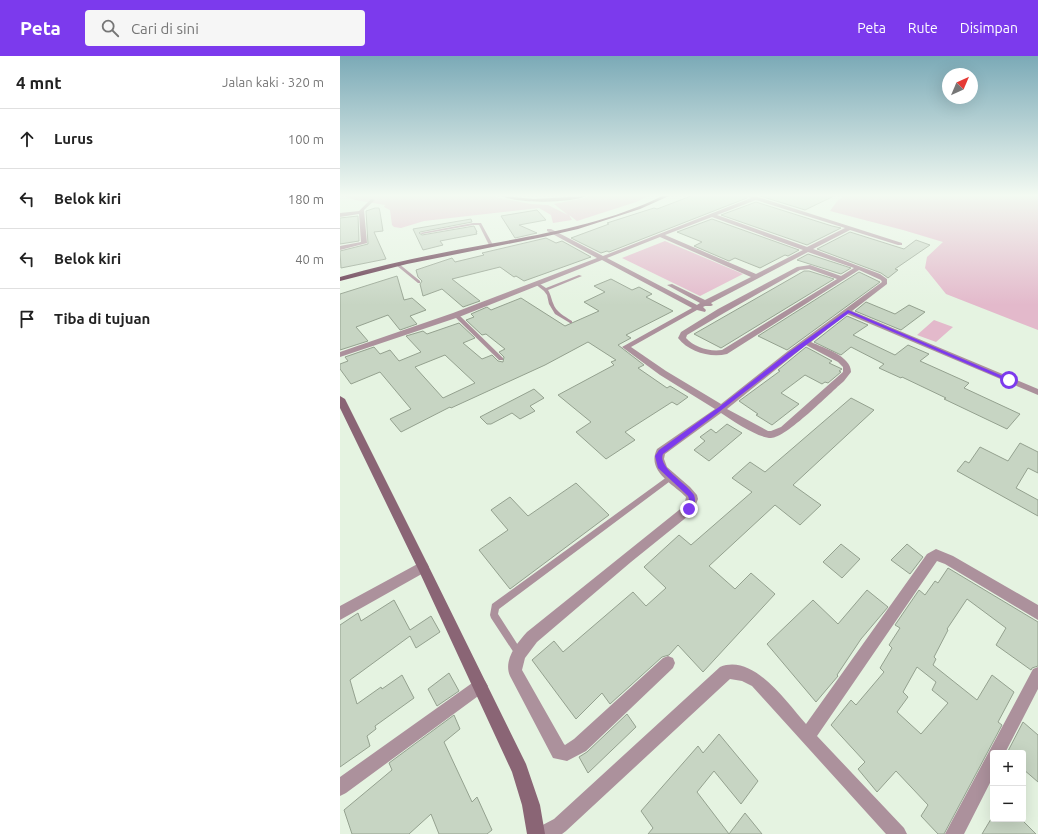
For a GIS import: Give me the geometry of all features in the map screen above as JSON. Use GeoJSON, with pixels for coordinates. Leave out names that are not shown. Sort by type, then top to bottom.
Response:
{"type":"FeatureCollection","features":[{"type":"Feature","properties":{"kind":"highway"},"geometry":{"type":"LineString","coordinates":[[340,275],[424,254],[549,232]]}},
{"type":"Feature","properties":{"kind":"highway"},"geometry":{"type":"LineString","coordinates":[[340,279],[490,243]]}},
{"type":"Feature","properties":{"kind":"street"},"geometry":{"type":"LineString","coordinates":[[340,248],[364,243],[363,232]]}},
{"type":"Feature","properties":{"kind":"street"},"geometry":{"type":"LineString","coordinates":[[558,232],[601,257],[714,316]]}},
{"type":"Feature","properties":{"kind":"street"},"geometry":{"type":"LineString","coordinates":[[559,232],[721,311]]}},
{"type":"Feature","properties":{"kind":"street"},"geometry":{"type":"LineString","coordinates":[[340,356],[456,314],[667,232]]}},
{"type":"Feature","properties":{"kind":"street"},"geometry":{"type":"LineString","coordinates":[[668,663],[580,745],[567,753],[559,752],[515,671],[515,662],[519,653],[538,632],[689,509],[692,499],[691,495],[660,466],[659,456],[661,452],[721,409],[806,342],[885,283],[884,279],[878,275],[760,232]]}},
{"type":"Feature","properties":{"kind":"street"},"geometry":{"type":"LineString","coordinates":[[806,342],[841,360],[847,367],[847,372],[841,379],[777,434],[766,434],[721,409],[627,348],[628,346],[706,303],[841,232]]}},
{"type":"Feature","properties":{"kind":"street"},"geometry":{"type":"LineString","coordinates":[[863,232],[900,244]]}},
{"type":"Feature","properties":{"kind":"street"},"geometry":{"type":"LineString","coordinates":[[660,235],[757,277]]}},
{"type":"Feature","properties":{"kind":"street"},"geometry":{"type":"LineString","coordinates":[[842,279],[804,266],[721,311],[684,334],[682,338],[684,341],[701,350],[714,354],[724,352],[842,279],[859,268]]}},
{"type":"Feature","properties":{"kind":"street"},"geometry":{"type":"LineString","coordinates":[[629,272],[636,269]]}},
{"type":"Feature","properties":{"kind":"street"},"geometry":{"type":"LineString","coordinates":[[848,312],[1038,392]]}},
{"type":"Feature","properties":{"kind":"street"},"geometry":{"type":"LineString","coordinates":[[340,399],[423,567],[520,770],[531,805],[536,834]]}},
{"type":"Feature","properties":{"kind":"street"},"geometry":{"type":"LineString","coordinates":[[807,738],[930,558],[936,555],[949,560],[1038,613]]}},
{"type":"Feature","properties":{"kind":"street"},"geometry":{"type":"LineString","coordinates":[[340,613],[423,567]]}},
{"type":"Feature","properties":{"kind":"street"},"geometry":{"type":"LineString","coordinates":[[543,834],[560,825],[725,672],[735,671],[757,681],[807,738],[898,834]]}},
{"type":"Feature","properties":{"kind":"street"},"geometry":{"type":"LineString","coordinates":[[998,750],[1038,674]]}},
{"type":"Feature","properties":{"kind":"street"},"geometry":{"type":"LineString","coordinates":[[340,787],[480,686]]}},
{"type":"Feature","properties":{"kind":"street"},"geometry":{"type":"LineString","coordinates":[[954,834],[990,766]]}},
{"type":"Feature","properties":{"kind":"lane"},"geometry":{"type":"LineString","coordinates":[[484,232],[490,243]]}},
{"type":"Feature","properties":{"kind":"lane"},"geometry":{"type":"LineString","coordinates":[[398,264],[419,282]]}},
{"type":"Feature","properties":{"kind":"lane"},"geometry":{"type":"LineString","coordinates":[[546,290],[580,276]]}},
{"type":"Feature","properties":{"kind":"lane"},"geometry":{"type":"LineString","coordinates":[[536,283],[546,290],[551,304],[557,313],[570,322]]}},
{"type":"Feature","properties":{"kind":"lane"},"geometry":{"type":"LineString","coordinates":[[456,314],[501,359]]}},
{"type":"Feature","properties":{"kind":"lane"},"geometry":{"type":"LineString","coordinates":[[519,653],[494,615],[495,607],[671,477]]}},
{"type":"Feature","properties":{"kind":"shaded area"},"geometry":{"type":"Polygon","coordinates":[[[911,232],[1038,232],[1038,330],[946,294],[925,268],[927,257],[943,242],[911,232]]]}},
{"type":"Feature","properties":{"kind":"shaded area"},"geometry":{"type":"Polygon","coordinates":[[[665,241],[743,274],[700,296],[622,258],[665,241]]]}},
{"type":"Feature","properties":{"kind":"shaded area"},"geometry":{"type":"Polygon","coordinates":[[[934,320],[953,327],[936,342],[917,335],[934,320]]]}},
{"type":"Feature","properties":{"kind":"building"},"geometry":{"type":"Polygon","coordinates":[[[340,232],[359,232],[359,241],[340,244],[340,232]]]}},
{"type":"Feature","properties":{"kind":"building"},"geometry":{"type":"Polygon","coordinates":[[[367,232],[374,232],[386,259],[341,268],[340,251],[368,244],[367,232]]]}},
{"type":"Feature","properties":{"kind":"building"},"geometry":{"type":"Polygon","coordinates":[[[415,232],[420,232],[422,235],[438,232],[476,232],[477,234],[440,241],[443,245],[423,250],[415,232]]]}},
{"type":"Feature","properties":{"kind":"building"},"geometry":{"type":"Polygon","coordinates":[[[511,232],[537,233],[515,238],[511,232]]]}},
{"type":"Feature","properties":{"kind":"building"},"geometry":{"type":"Polygon","coordinates":[[[586,232],[659,232],[609,252],[607,251],[601,253],[571,238],[586,232]]]}},
{"type":"Feature","properties":{"kind":"building"},"geometry":{"type":"Polygon","coordinates":[[[678,232],[749,232],[799,250],[788,256],[785,255],[760,268],[735,258],[729,261],[694,246],[702,242],[678,232]]]}},
{"type":"Feature","properties":{"kind":"building"},"geometry":{"type":"Polygon","coordinates":[[[771,232],[832,232],[807,245],[771,232]]]}},
{"type":"Feature","properties":{"kind":"building"},"geometry":{"type":"Polygon","coordinates":[[[849,232],[904,249],[916,240],[930,245],[895,269],[898,270],[888,278],[881,273],[817,249],[849,232]]]}},
{"type":"Feature","properties":{"kind":"building"},"geometry":{"type":"Polygon","coordinates":[[[546,238],[556,243],[562,241],[591,257],[524,281],[516,276],[514,277],[500,267],[452,279],[480,301],[463,307],[442,289],[423,296],[420,284],[422,281],[418,277],[416,270],[452,258],[455,262],[484,255],[482,253],[546,238]]]}},
{"type":"Feature","properties":{"kind":"building"},"geometry":{"type":"Polygon","coordinates":[[[808,254],[851,268],[841,274],[797,260],[808,254]]]}},
{"type":"Feature","properties":{"kind":"building"},"geometry":{"type":"Polygon","coordinates":[[[804,271],[809,271],[834,279],[721,348],[694,334],[804,271]]]}},
{"type":"Feature","properties":{"kind":"building"},"geometry":{"type":"Polygon","coordinates":[[[859,272],[880,282],[787,350],[758,336],[859,272]]]}},
{"type":"Feature","properties":{"kind":"building"},"geometry":{"type":"Polygon","coordinates":[[[397,276],[404,300],[412,298],[426,310],[410,316],[417,324],[400,330],[388,315],[356,327],[368,341],[340,350],[340,294],[397,276]]]}},
{"type":"Feature","properties":{"kind":"building"},"geometry":{"type":"Polygon","coordinates":[[[611,279],[632,290],[639,287],[652,294],[646,297],[673,311],[626,335],[631,338],[618,345],[644,365],[638,368],[667,388],[670,386],[688,397],[677,405],[672,402],[625,432],[635,440],[606,459],[576,432],[591,422],[558,395],[614,365],[611,362],[616,360],[588,342],[545,365],[451,408],[450,407],[401,432],[390,419],[411,409],[380,372],[351,384],[340,369],[340,364],[348,361],[345,357],[374,347],[380,354],[390,350],[399,361],[421,352],[406,336],[423,331],[427,334],[459,323],[475,338],[463,343],[482,359],[492,355],[498,361],[503,362],[504,357],[499,352],[505,349],[486,334],[482,335],[466,320],[474,317],[471,314],[487,307],[491,310],[521,298],[565,326],[599,311],[584,302],[605,292],[594,286],[611,279]],[[445,355],[415,367],[443,398],[475,383],[445,355]]]}},
{"type":"Feature","properties":{"kind":"building"},"geometry":{"type":"Polygon","coordinates":[[[866,302],[895,314],[909,305],[925,312],[901,330],[855,311],[866,302]]]}},
{"type":"Feature","properties":{"kind":"building"},"geometry":{"type":"Polygon","coordinates":[[[847,316],[868,325],[853,335],[895,355],[908,345],[929,354],[920,361],[969,383],[964,388],[1020,414],[1007,429],[902,377],[901,378],[879,368],[884,364],[851,347],[841,355],[814,342],[847,316]]]}},
{"type":"Feature","properties":{"kind":"building"},"geometry":{"type":"Polygon","coordinates":[[[806,347],[832,361],[829,363],[842,369],[839,371],[841,372],[828,383],[825,382],[822,384],[805,375],[781,393],[799,404],[772,425],[756,415],[758,414],[739,401],[780,371],[778,370],[806,347]]]}},
{"type":"Feature","properties":{"kind":"building"},"geometry":{"type":"Polygon","coordinates":[[[534,389],[544,398],[530,406],[535,411],[520,419],[512,413],[491,424],[487,424],[480,417],[534,389]]]}},
{"type":"Feature","properties":{"kind":"building"},"geometry":{"type":"Polygon","coordinates":[[[851,398],[874,410],[793,485],[821,505],[800,525],[775,505],[709,566],[735,589],[751,573],[775,594],[703,672],[678,645],[669,655],[662,657],[610,704],[602,693],[576,719],[532,660],[554,641],[563,652],[633,592],[646,606],[666,588],[644,567],[679,535],[691,545],[752,492],[732,478],[750,462],[765,472],[851,398]]]}},
{"type":"Feature","properties":{"kind":"building"},"geometry":{"type":"Polygon","coordinates":[[[727,424],[742,433],[709,461],[694,450],[705,441],[700,437],[711,429],[716,433],[727,424]]]}},
{"type":"Feature","properties":{"kind":"building"},"geometry":{"type":"Polygon","coordinates":[[[1020,443],[1038,452],[1038,473],[1028,468],[1016,488],[1038,500],[1038,516],[957,471],[965,461],[969,463],[980,447],[1008,461],[1020,443]]]}},
{"type":"Feature","properties":{"kind":"building"},"geometry":{"type":"Polygon","coordinates":[[[576,483],[609,515],[510,589],[479,550],[508,530],[491,510],[510,497],[528,516],[576,483]]]}},
{"type":"Feature","properties":{"kind":"building"},"geometry":{"type":"Polygon","coordinates":[[[841,544],[860,559],[842,578],[823,562],[841,544]]]}},
{"type":"Feature","properties":{"kind":"building"},"geometry":{"type":"Polygon","coordinates":[[[907,544],[923,557],[910,574],[891,560],[907,544]]]}},
{"type":"Feature","properties":{"kind":"building"},"geometry":{"type":"Polygon","coordinates":[[[948,568],[1038,622],[1038,666],[1032,668],[1031,670],[996,645],[1006,628],[967,599],[947,629],[948,630],[934,657],[936,659],[933,665],[977,700],[992,675],[1014,692],[998,722],[1002,725],[944,834],[938,834],[921,816],[928,805],[896,771],[877,792],[858,769],[865,762],[831,725],[851,700],[856,705],[884,672],[880,668],[892,648],[889,645],[900,628],[895,625],[919,590],[925,595],[935,581],[938,583],[948,568]],[[917,667],[903,692],[908,697],[897,712],[921,734],[948,703],[932,690],[936,682],[917,667]]]}},
{"type":"Feature","properties":{"kind":"building"},"geometry":{"type":"Polygon","coordinates":[[[867,590],[888,607],[861,639],[837,675],[838,676],[816,702],[767,644],[813,600],[838,624],[867,590]]]}},
{"type":"Feature","properties":{"kind":"building"},"geometry":{"type":"Polygon","coordinates":[[[394,600],[410,630],[431,616],[440,632],[416,648],[410,636],[350,680],[357,704],[381,687],[382,689],[402,675],[414,698],[375,726],[376,729],[367,736],[370,746],[340,767],[340,625],[358,613],[361,621],[394,600]]]}},
{"type":"Feature","properties":{"kind":"building"},"geometry":{"type":"Polygon","coordinates":[[[449,673],[459,691],[437,706],[428,689],[449,673]]]}},
{"type":"Feature","properties":{"kind":"building"},"geometry":{"type":"Polygon","coordinates":[[[627,714],[636,727],[588,773],[579,757],[587,752],[627,714]]]}},
{"type":"Feature","properties":{"kind":"building"},"geometry":{"type":"Polygon","coordinates":[[[454,715],[460,729],[444,742],[472,802],[477,797],[492,830],[487,834],[439,834],[431,814],[409,834],[352,834],[344,810],[392,770],[389,763],[454,715]]]}},
{"type":"Feature","properties":{"kind":"building"},"geometry":{"type":"Polygon","coordinates":[[[1023,722],[1038,735],[1038,782],[1026,772],[1026,750],[1009,750],[1023,722]]]}},
{"type":"Feature","properties":{"kind":"building"},"geometry":{"type":"Polygon","coordinates":[[[719,734],[758,781],[741,804],[714,771],[697,792],[729,834],[648,834],[653,828],[641,811],[698,746],[703,753],[719,734]]]}},
{"type":"Feature","properties":{"kind":"building"},"geometry":{"type":"Polygon","coordinates":[[[745,813],[762,834],[729,834],[745,813]]]}},
{"type":"Feature","properties":{"kind":"building"},"geometry":{"type":"Polygon","coordinates":[[[990,821],[990,822],[1024,822],[1036,834],[982,834],[990,821]]]}},
{"type":"Feature","properties":{"kind":"route"},"geometry":{"type":"LineString","coordinates":[[689,509],[692,499],[691,495],[660,466],[659,456],[661,452],[721,409],[791,353],[848,312],[1009,380]]}}]}
